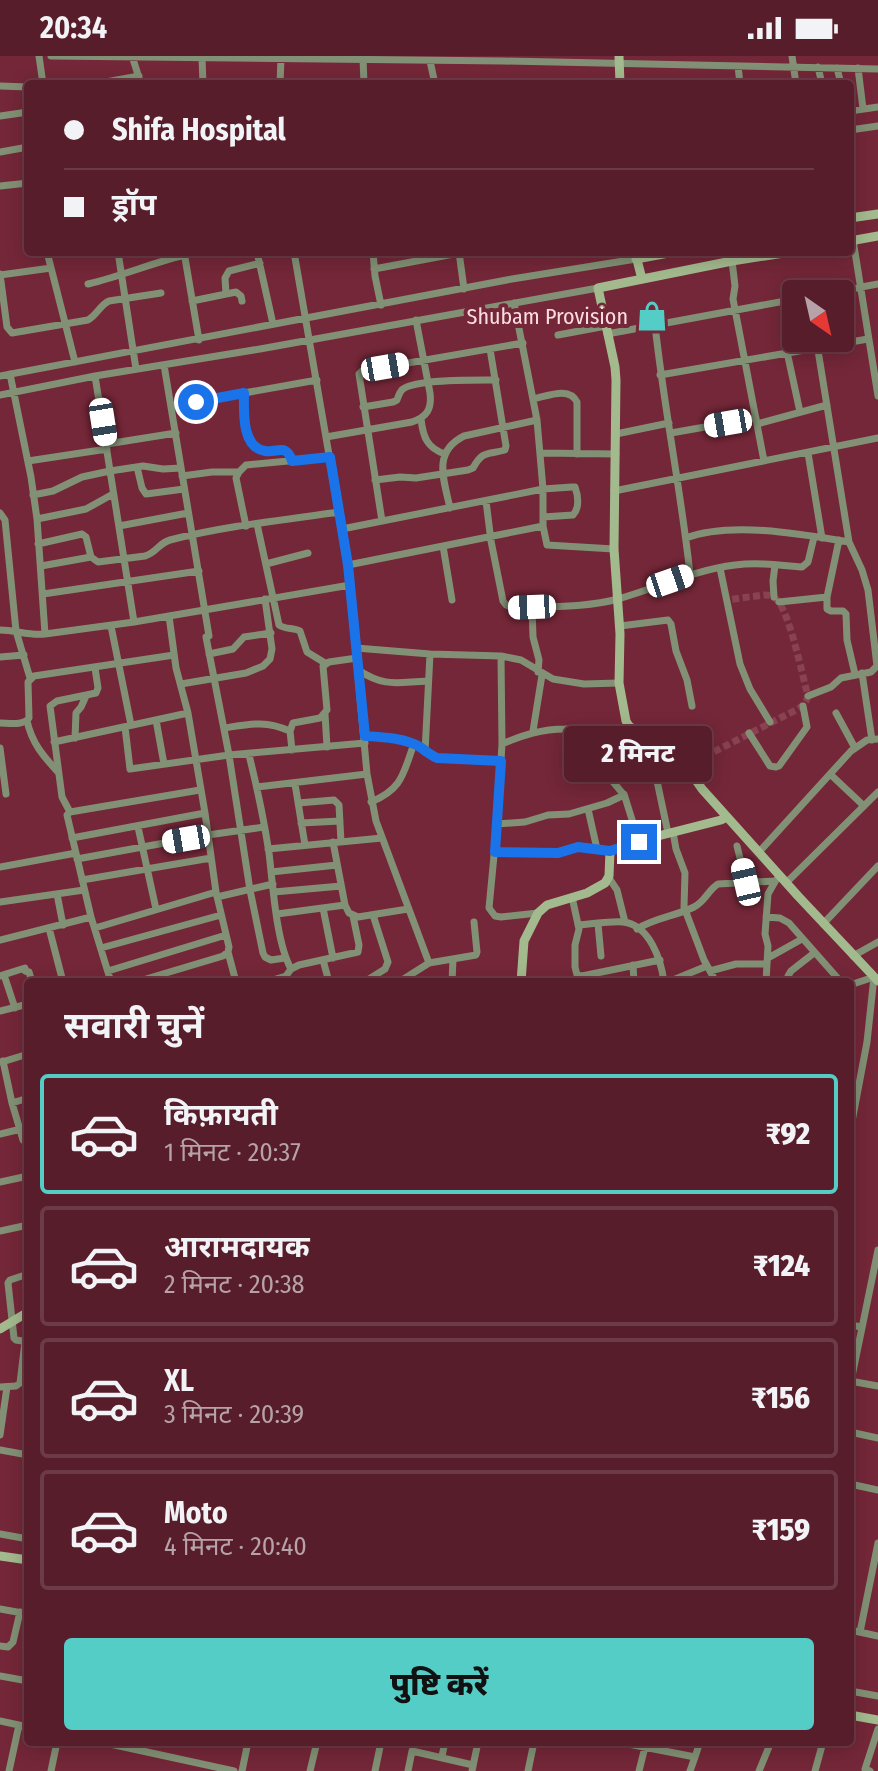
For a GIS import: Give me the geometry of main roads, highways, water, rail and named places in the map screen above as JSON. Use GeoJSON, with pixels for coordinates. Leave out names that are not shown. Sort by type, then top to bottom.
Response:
{"type":"FeatureCollection","features":[{"type":"Feature","properties":{"kind":"tunnel"},"geometry":{"type":"LineString","coordinates":[[686,766],[798,709],[808,696],[791,630],[776,599],[764,595],[726,600]]}},
{"type":"Feature","properties":{"kind":"place","name":"Shubam Provision"},"geometry":{"type":"Point","coordinates":[652,316]}}]}
